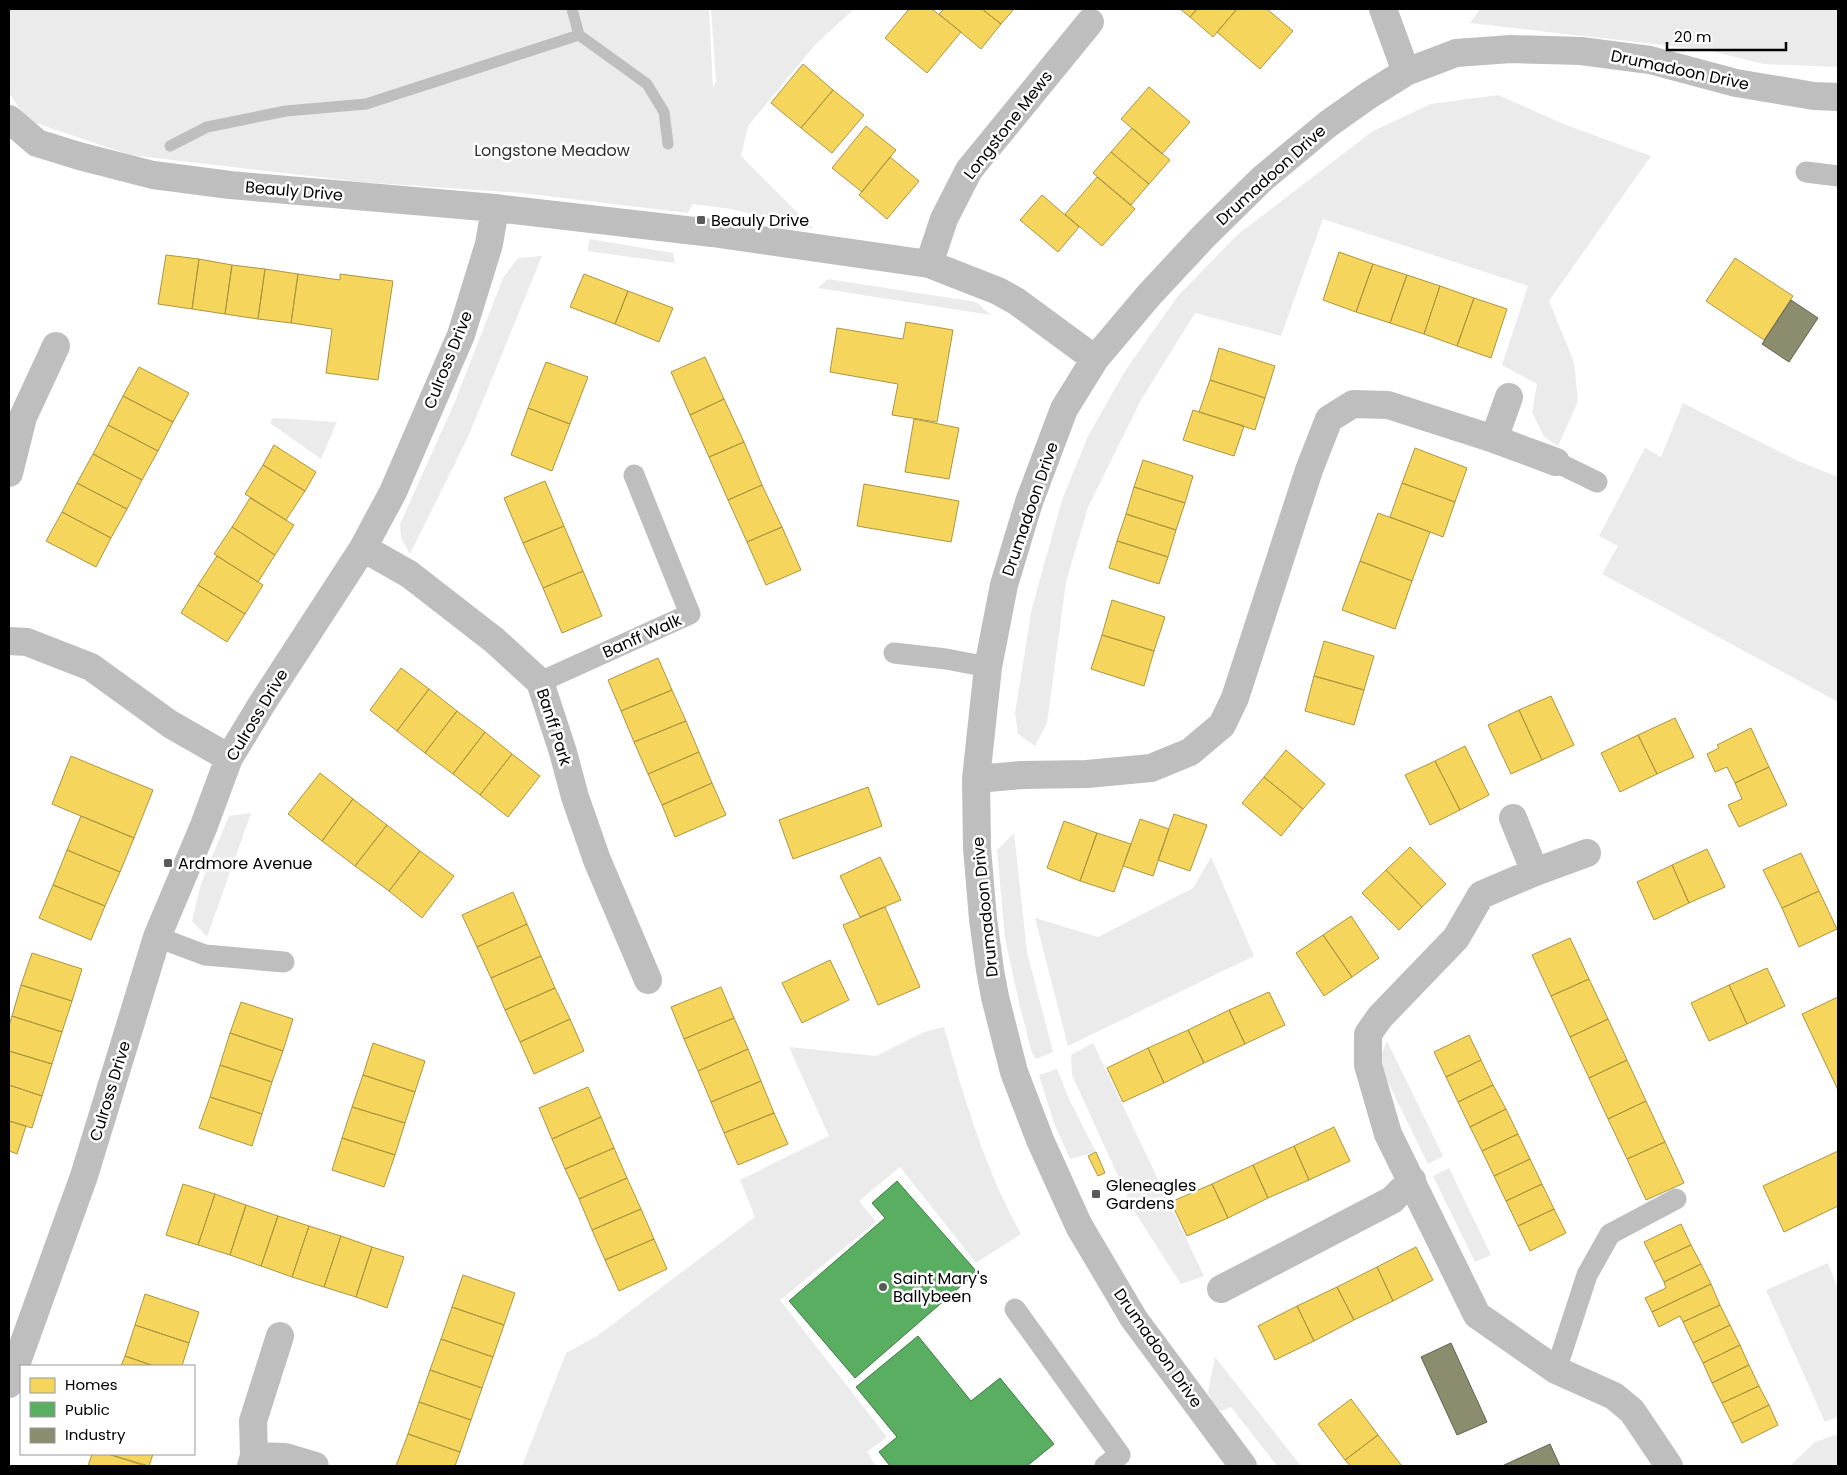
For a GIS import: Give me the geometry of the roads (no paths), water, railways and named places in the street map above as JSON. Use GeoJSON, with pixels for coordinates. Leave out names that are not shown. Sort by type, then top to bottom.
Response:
{"type":"FeatureCollection","features":[{"type":"Feature","properties":{"kind":"street"},"geometry":{"type":"LineString","coordinates":[[1383,9],[1406,72]]}},
{"type":"Feature","properties":{"kind":"street","name":"Longstone Mews"},"geometry":{"type":"LineString","coordinates":[[929,264],[944,219],[969,170],[1090,22]]}},
{"type":"Feature","properties":{"kind":"street","name":"Drumadoon Drive"},"geometry":{"type":"LineString","coordinates":[[1242,1466],[1134,1319],[1079,1226],[1040,1140],[1014,1072],[990,970],[983,919],[977,848],[976,778],[988,667],[1004,585],[1028,502],[1064,409],[1095,359],[1155,288],[1205,235],[1262,179],[1328,124],[1406,72],[1456,53],[1511,49],[1581,51],[1650,60],[1736,83],[1814,96],[1838,97]]}},
{"type":"Feature","properties":{"kind":"street","name":"Beauly Drive"},"geometry":{"type":"LineString","coordinates":[[9,120],[37,143],[154,175],[230,185],[495,208],[712,233],[929,264],[998,291],[1016,301],[1095,359]]}},
{"type":"Feature","properties":{"kind":"street","name":"Culross Drive"},"geometry":{"type":"LineString","coordinates":[[9,1384],[84,1176],[157,937],[203,828],[229,758],[363,548],[393,492],[461,335],[489,244],[495,208]]}},
{"type":"Feature","properties":{"kind":"street"},"geometry":{"type":"LineString","coordinates":[[9,473],[23,417],[56,346]]}},
{"type":"Feature","properties":{"kind":"street"},"geometry":{"type":"LineString","coordinates":[[1494,439],[1509,397]]}},
{"type":"Feature","properties":{"kind":"street"},"geometry":{"type":"LineString","coordinates":[[976,778],[1086,774],[1151,768],[1190,752],[1222,724],[1235,698],[1309,470],[1326,428],[1330,419],[1353,404],[1388,405],[1494,439],[1556,462]]}},
{"type":"Feature","properties":{"kind":"street","name":"Banff Park"},"geometry":{"type":"LineString","coordinates":[[363,548],[409,574],[494,640],[540,682],[563,752],[575,797],[597,860],[648,980]]}},
{"type":"Feature","properties":{"kind":"street"},"geometry":{"type":"LineString","coordinates":[[9,641],[28,642],[91,667],[170,724],[229,758]]}},
{"type":"Feature","properties":{"kind":"street"},"geometry":{"type":"LineString","coordinates":[[1513,818],[1535,872]]}},
{"type":"Feature","properties":{"kind":"street"},"geometry":{"type":"LineString","coordinates":[[1587,853],[1481,895],[1456,938],[1380,1017],[1368,1034],[1368,1065],[1388,1134],[1477,1315],[1556,1370],[1614,1396],[1632,1411],[1669,1466]]}},
{"type":"Feature","properties":{"kind":"street"},"geometry":{"type":"LineString","coordinates":[[1221,1290],[1392,1200],[1412,1180]]}},
{"type":"Feature","properties":{"kind":"street"},"geometry":{"type":"LineString","coordinates":[[280,1336],[253,1421],[252,1461],[285,1457],[315,1466]]}},
{"type":"Feature","properties":{"kind":"lane"},"geometry":{"type":"LineString","coordinates":[[1806,172],[1838,176]]}},
{"type":"Feature","properties":{"kind":"lane"},"geometry":{"type":"LineString","coordinates":[[1556,462],[1597,482]]}},
{"type":"Feature","properties":{"kind":"lane","name":"Banff Walk"},"geometry":{"type":"LineString","coordinates":[[540,682],[690,614],[634,474]]}},
{"type":"Feature","properties":{"kind":"lane"},"geometry":{"type":"LineString","coordinates":[[894,653],[946,659],[988,667]]}},
{"type":"Feature","properties":{"kind":"lane"},"geometry":{"type":"LineString","coordinates":[[157,937],[205,955],[284,962]]}},
{"type":"Feature","properties":{"kind":"lane"},"geometry":{"type":"LineString","coordinates":[[1556,1370],[1587,1275],[1610,1234],[1676,1199]]}},
{"type":"Feature","properties":{"kind":"lane"},"geometry":{"type":"LineString","coordinates":[[1014,1309],[1120,1455],[1105,1466]]}},
{"type":"Feature","properties":{"kind":"waterway"},"geometry":{"type":"LineString","coordinates":[[572,9],[579,35]]}},
{"type":"Feature","properties":{"kind":"waterway"},"geometry":{"type":"LineString","coordinates":[[579,35],[647,84],[664,112],[668,144]]}},
{"type":"Feature","properties":{"kind":"waterway"},"geometry":{"type":"LineString","coordinates":[[170,146],[207,127],[286,111],[366,104],[579,35]]}},
{"type":"Feature","properties":{"kind":"place","name":"Beauly Drive"},"geometry":{"type":"Point","coordinates":[701,220]}},
{"type":"Feature","properties":{"kind":"place","name":"Ardmore Avenue"},"geometry":{"type":"Point","coordinates":[168,863]}},
{"type":"Feature","properties":{"kind":"place","name":"Gleneagles Gardens"},"geometry":{"type":"Point","coordinates":[1096,1194]}},
{"type":"Feature","properties":{"kind":"place","name":"Saint Mary's Ballybeen"},"geometry":{"type":"Point","coordinates":[883,1287]}},
{"type":"Feature","properties":{"kind":"park label","name":"Longstone Meadow"},"geometry":{"type":"Point","coordinates":[552,150]}}]}
